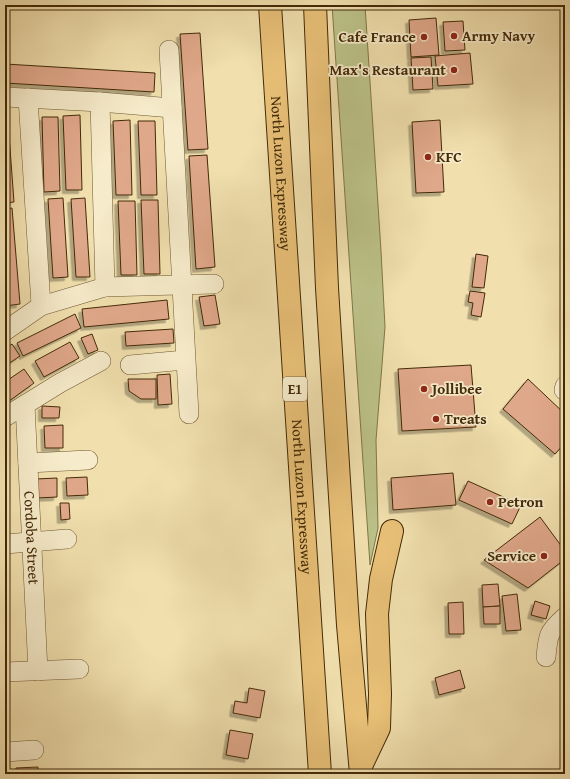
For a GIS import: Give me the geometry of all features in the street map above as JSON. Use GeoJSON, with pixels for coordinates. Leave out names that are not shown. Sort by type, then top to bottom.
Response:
{"type":"FeatureCollection","features":[{"type":"Feature","properties":{"kind":"highway","name":"North Luzon Expressway"},"geometry":{"type":"LineString","coordinates":[[270,5],[320,774]]}},
{"type":"Feature","properties":{"kind":"highway"},"geometry":{"type":"LineString","coordinates":[[315,5],[327,288],[348,625],[361,770]]}},
{"type":"Feature","properties":{"kind":"highway"},"geometry":{"type":"LineString","coordinates":[[361,770],[379,728],[380,694],[377,614],[381,579],[392,531]]}},
{"type":"Feature","properties":{"kind":"street"},"geometry":{"type":"LineString","coordinates":[[168,50],[188,414]]}},
{"type":"Feature","properties":{"kind":"street"},"geometry":{"type":"LineString","coordinates":[[5,97],[100,102],[172,108]]}},
{"type":"Feature","properties":{"kind":"street"},"geometry":{"type":"LineString","coordinates":[[28,98],[41,306]]}},
{"type":"Feature","properties":{"kind":"street"},"geometry":{"type":"LineString","coordinates":[[100,102],[105,287]]}},
{"type":"Feature","properties":{"kind":"street"},"geometry":{"type":"LineString","coordinates":[[5,331],[41,306],[105,287],[214,284]]}},
{"type":"Feature","properties":{"kind":"street"},"geometry":{"type":"LineString","coordinates":[[130,365],[185,360]]}},
{"type":"Feature","properties":{"kind":"street"},"geometry":{"type":"LineString","coordinates":[[5,417],[25,404],[102,361]]}},
{"type":"Feature","properties":{"kind":"street"},"geometry":{"type":"LineString","coordinates":[[565,386],[565,391]]}},
{"type":"Feature","properties":{"kind":"street","name":"Cordoba Street"},"geometry":{"type":"LineString","coordinates":[[25,404],[38,671]]}},
{"type":"Feature","properties":{"kind":"street"},"geometry":{"type":"LineString","coordinates":[[28,463],[88,460]]}},
{"type":"Feature","properties":{"kind":"street"},"geometry":{"type":"LineString","coordinates":[[5,544],[68,539]]}},
{"type":"Feature","properties":{"kind":"street"},"geometry":{"type":"LineString","coordinates":[[546,656],[548,635],[565,617]]}},
{"type":"Feature","properties":{"kind":"street"},"geometry":{"type":"LineString","coordinates":[[5,672],[79,668]]}},
{"type":"Feature","properties":{"kind":"street"},"geometry":{"type":"LineString","coordinates":[[5,752],[34,750]]}},
{"type":"Feature","properties":{"kind":"green space"},"geometry":{"type":"Polygon","coordinates":[[[332,5],[365,5],[385,327],[376,440],[378,528],[370,565],[332,5]]]}},
{"type":"Feature","properties":{"kind":"building","name":"Cafe France"},"geometry":{"type":"Polygon","coordinates":[[[436,18],[439,55],[411,57],[409,20],[436,18]]]}},
{"type":"Feature","properties":{"kind":"building","name":"Army Navy"},"geometry":{"type":"Polygon","coordinates":[[[463,21],[465,50],[445,51],[443,22],[463,21]]]}},
{"type":"Feature","properties":{"kind":"building"},"geometry":{"type":"Polygon","coordinates":[[[200,33],[208,149],[188,150],[180,34],[200,33]]]}},
{"type":"Feature","properties":{"kind":"building","name":"Max's Restaurant"},"geometry":{"type":"Polygon","coordinates":[[[470,53],[473,84],[438,86],[435,56],[470,53]]]}},
{"type":"Feature","properties":{"kind":"building"},"geometry":{"type":"Polygon","coordinates":[[[431,57],[433,89],[413,90],[411,58],[431,57]]]}},
{"type":"Feature","properties":{"kind":"building"},"geometry":{"type":"Polygon","coordinates":[[[5,64],[155,73],[154,92],[5,83],[5,64]]]}},
{"type":"Feature","properties":{"kind":"building"},"geometry":{"type":"Polygon","coordinates":[[[7,108],[14,202],[5,203],[5,109],[7,108]]]}},
{"type":"Feature","properties":{"kind":"building"},"geometry":{"type":"Polygon","coordinates":[[[80,115],[82,190],[66,190],[63,116],[80,115]]]}},
{"type":"Feature","properties":{"kind":"building"},"geometry":{"type":"Polygon","coordinates":[[[42,117],[58,117],[60,191],[44,192],[42,117]]]}},
{"type":"Feature","properties":{"kind":"building"},"geometry":{"type":"Polygon","coordinates":[[[130,120],[132,195],[116,195],[113,121],[130,120]]]}},
{"type":"Feature","properties":{"kind":"building","name":"KFC"},"geometry":{"type":"Polygon","coordinates":[[[440,120],[444,192],[416,193],[412,122],[440,120]]]}},
{"type":"Feature","properties":{"kind":"building"},"geometry":{"type":"Polygon","coordinates":[[[138,121],[155,121],[157,195],[141,195],[138,121]]]}},
{"type":"Feature","properties":{"kind":"building"},"geometry":{"type":"Polygon","coordinates":[[[207,155],[215,267],[196,269],[189,156],[207,155]]]}},
{"type":"Feature","properties":{"kind":"building"},"geometry":{"type":"Polygon","coordinates":[[[63,198],[68,277],[53,278],[48,199],[63,198]]]}},
{"type":"Feature","properties":{"kind":"building"},"geometry":{"type":"Polygon","coordinates":[[[85,198],[90,277],[76,277],[71,199],[85,198]]]}},
{"type":"Feature","properties":{"kind":"building"},"geometry":{"type":"Polygon","coordinates":[[[141,200],[158,200],[160,274],[144,274],[141,200]]]}},
{"type":"Feature","properties":{"kind":"building"},"geometry":{"type":"Polygon","coordinates":[[[118,201],[135,201],[137,275],[121,275],[118,201]]]}},
{"type":"Feature","properties":{"kind":"building"},"geometry":{"type":"Polygon","coordinates":[[[12,208],[20,304],[5,306],[5,209],[12,208]]]}},
{"type":"Feature","properties":{"kind":"building"},"geometry":{"type":"Polygon","coordinates":[[[476,254],[488,256],[484,288],[472,287],[476,254]]]}},
{"type":"Feature","properties":{"kind":"building"},"geometry":{"type":"Polygon","coordinates":[[[470,291],[485,293],[481,317],[471,315],[473,303],[468,302],[470,291]]]}},
{"type":"Feature","properties":{"kind":"building"},"geometry":{"type":"Polygon","coordinates":[[[215,295],[220,324],[204,326],[199,297],[215,295]]]}},
{"type":"Feature","properties":{"kind":"building"},"geometry":{"type":"Polygon","coordinates":[[[167,300],[169,319],[84,327],[82,309],[167,300]]]}},
{"type":"Feature","properties":{"kind":"building"},"geometry":{"type":"Polygon","coordinates":[[[75,314],[81,328],[23,356],[17,343],[75,314]]]}},
{"type":"Feature","properties":{"kind":"building"},"geometry":{"type":"Polygon","coordinates":[[[173,329],[174,343],[126,346],[125,332],[173,329]]]}},
{"type":"Feature","properties":{"kind":"building"},"geometry":{"type":"Polygon","coordinates":[[[92,334],[98,350],[88,354],[81,338],[92,334]]]}},
{"type":"Feature","properties":{"kind":"building"},"geometry":{"type":"Polygon","coordinates":[[[70,342],[79,358],[44,377],[35,361],[70,342]]]}},
{"type":"Feature","properties":{"kind":"building"},"geometry":{"type":"Polygon","coordinates":[[[12,344],[20,356],[5,366],[5,349],[12,344]]]}},
{"type":"Feature","properties":{"kind":"building"},"geometry":{"type":"Polygon","coordinates":[[[471,365],[476,427],[402,431],[398,369],[471,365]]]}},
{"type":"Feature","properties":{"kind":"building"},"geometry":{"type":"Polygon","coordinates":[[[24,369],[34,383],[5,404],[5,382],[24,369]]]}},
{"type":"Feature","properties":{"kind":"building"},"geometry":{"type":"Polygon","coordinates":[[[170,374],[172,404],[158,405],[157,375],[170,374]]]}},
{"type":"Feature","properties":{"kind":"building"},"geometry":{"type":"Polygon","coordinates":[[[128,379],[156,379],[156,399],[141,399],[129,391],[128,379]]]}},
{"type":"Feature","properties":{"kind":"building"},"geometry":{"type":"Polygon","coordinates":[[[528,379],[565,414],[565,443],[555,454],[503,409],[528,379]]]}},
{"type":"Feature","properties":{"kind":"building"},"geometry":{"type":"Polygon","coordinates":[[[42,406],[60,407],[59,418],[42,418],[42,406]]]}},
{"type":"Feature","properties":{"kind":"building"},"geometry":{"type":"Polygon","coordinates":[[[63,425],[63,448],[45,448],[44,426],[63,425]]]}},
{"type":"Feature","properties":{"kind":"building"},"geometry":{"type":"Polygon","coordinates":[[[5,463],[7,463],[8,494],[5,494],[5,463]]]}},
{"type":"Feature","properties":{"kind":"building","name":"Petron"},"geometry":{"type":"Polygon","coordinates":[[[453,473],[456,505],[393,510],[391,478],[453,473]]]}},
{"type":"Feature","properties":{"kind":"building"},"geometry":{"type":"Polygon","coordinates":[[[87,477],[88,495],[67,496],[66,478],[87,477]]]}},
{"type":"Feature","properties":{"kind":"building"},"geometry":{"type":"Polygon","coordinates":[[[57,478],[57,497],[37,498],[36,479],[57,478]]]}},
{"type":"Feature","properties":{"kind":"building","name":"Petron"},"geometry":{"type":"Polygon","coordinates":[[[468,481],[521,505],[512,524],[459,500],[468,481]]]}},
{"type":"Feature","properties":{"kind":"building"},"geometry":{"type":"Polygon","coordinates":[[[5,500],[7,500],[7,534],[5,534],[5,500]]]}},
{"type":"Feature","properties":{"kind":"building"},"geometry":{"type":"Polygon","coordinates":[[[60,503],[69,503],[70,519],[61,520],[60,503]]]}},
{"type":"Feature","properties":{"kind":"building"},"geometry":{"type":"Polygon","coordinates":[[[540,517],[565,551],[565,559],[528,588],[484,560],[540,517]]]}},
{"type":"Feature","properties":{"kind":"building"},"geometry":{"type":"Polygon","coordinates":[[[498,584],[500,606],[483,607],[482,585],[498,584]]]}},
{"type":"Feature","properties":{"kind":"building"},"geometry":{"type":"Polygon","coordinates":[[[517,594],[521,630],[506,631],[502,596],[517,594]]]}},
{"type":"Feature","properties":{"kind":"building"},"geometry":{"type":"Polygon","coordinates":[[[535,601],[550,606],[546,619],[531,615],[535,601]]]}},
{"type":"Feature","properties":{"kind":"building"},"geometry":{"type":"Polygon","coordinates":[[[463,602],[464,634],[449,634],[448,603],[463,602]]]}},
{"type":"Feature","properties":{"kind":"building"},"geometry":{"type":"Polygon","coordinates":[[[500,606],[500,624],[484,624],[483,607],[500,606]]]}},
{"type":"Feature","properties":{"kind":"building"},"geometry":{"type":"Polygon","coordinates":[[[460,670],[465,688],[439,695],[435,678],[460,670]]]}},
{"type":"Feature","properties":{"kind":"building"},"geometry":{"type":"Polygon","coordinates":[[[249,688],[265,691],[260,718],[233,713],[235,701],[247,703],[249,688]]]}},
{"type":"Feature","properties":{"kind":"building"},"geometry":{"type":"Polygon","coordinates":[[[230,730],[253,734],[248,759],[226,755],[230,730]]]}},
{"type":"Feature","properties":{"kind":"building"},"geometry":{"type":"Polygon","coordinates":[[[38,767],[38,774],[16,774],[16,768],[38,767]]]}},
{"type":"Feature","properties":{"kind":"place","name":"Army Navy"},"geometry":{"type":"Point","coordinates":[454,36]}},
{"type":"Feature","properties":{"kind":"place","name":"Cafe France"},"geometry":{"type":"Point","coordinates":[424,37]}},
{"type":"Feature","properties":{"kind":"place","name":"Max's Restaurant"},"geometry":{"type":"Point","coordinates":[454,70]}},
{"type":"Feature","properties":{"kind":"place","name":"KFC"},"geometry":{"type":"Point","coordinates":[428,157]}},
{"type":"Feature","properties":{"kind":"place","name":"Jollibee"},"geometry":{"type":"Point","coordinates":[424,389]}},
{"type":"Feature","properties":{"kind":"place","name":"Treats"},"geometry":{"type":"Point","coordinates":[436,419]}},
{"type":"Feature","properties":{"kind":"place","name":"Petron"},"geometry":{"type":"Point","coordinates":[490,502]}},
{"type":"Feature","properties":{"kind":"place","name":"Service"},"geometry":{"type":"Point","coordinates":[544,556]}}]}
